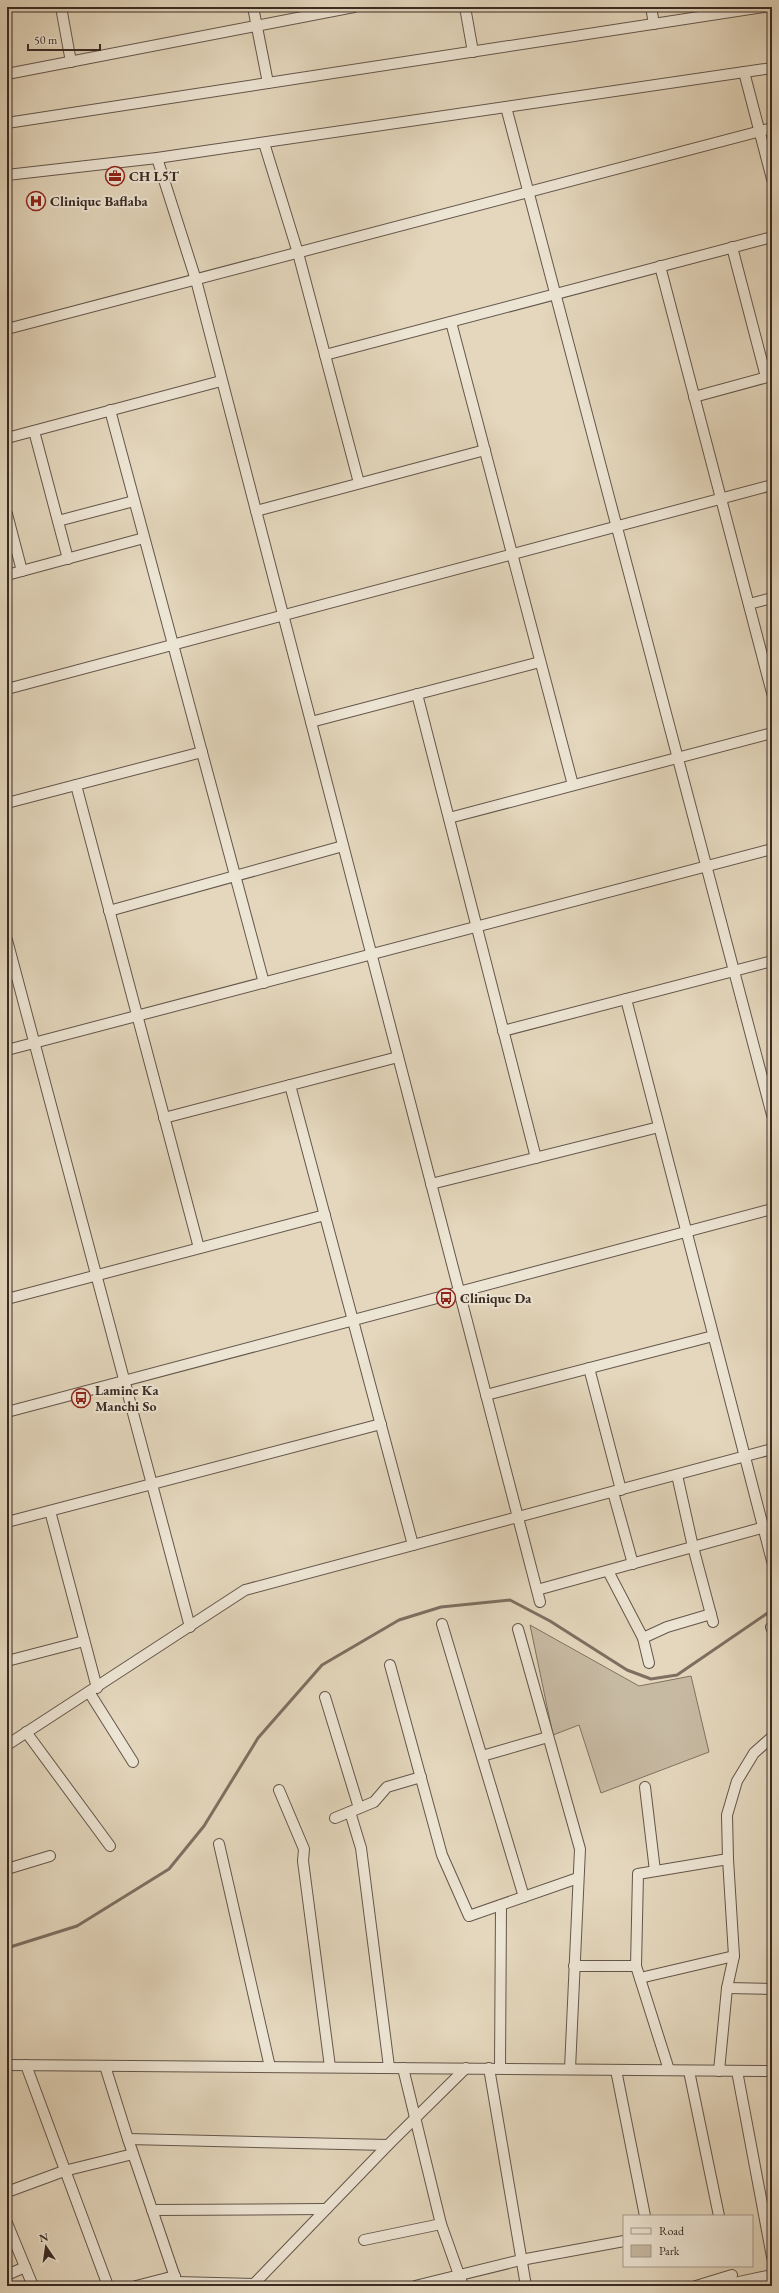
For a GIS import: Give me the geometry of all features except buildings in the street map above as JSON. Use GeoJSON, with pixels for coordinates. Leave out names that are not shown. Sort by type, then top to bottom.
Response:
{"type":"FeatureCollection","features":[{"type":"Feature","properties":{"kind":"street"},"geometry":{"type":"LineString","coordinates":[[61,7],[71,62]]}},
{"type":"Feature","properties":{"kind":"street"},"geometry":{"type":"LineString","coordinates":[[253,7],[268,83]]}},
{"type":"Feature","properties":{"kind":"street"},"geometry":{"type":"LineString","coordinates":[[7,74],[354,7]]}},
{"type":"Feature","properties":{"kind":"street"},"geometry":{"type":"LineString","coordinates":[[465,7],[473,52]]}},
{"type":"Feature","properties":{"kind":"street"},"geometry":{"type":"LineString","coordinates":[[650,7],[654,24]]}},
{"type":"Feature","properties":{"kind":"street"},"geometry":{"type":"LineString","coordinates":[[7,124],[764,7]]}},
{"type":"Feature","properties":{"kind":"street"},"geometry":{"type":"LineString","coordinates":[[7,175],[157,158],[772,68]]}},
{"type":"Feature","properties":{"kind":"street"},"geometry":{"type":"LineString","coordinates":[[744,72],[772,179]]}},
{"type":"Feature","properties":{"kind":"street"},"geometry":{"type":"LineString","coordinates":[[506,107],[772,1115]]}},
{"type":"Feature","properties":{"kind":"street"},"geometry":{"type":"LineString","coordinates":[[7,329],[772,128]]}},
{"type":"Feature","properties":{"kind":"street"},"geometry":{"type":"LineString","coordinates":[[264,143],[298,253],[359,483]]}},
{"type":"Feature","properties":{"kind":"street"},"geometry":{"type":"LineString","coordinates":[[157,158],[196,280],[221,381],[540,1602]]}},
{"type":"Feature","properties":{"kind":"street"},"geometry":{"type":"LineString","coordinates":[[325,355],[772,237]]}},
{"type":"Feature","properties":{"kind":"street"},"geometry":{"type":"LineString","coordinates":[[694,397],[769,376],[732,247]]}},
{"type":"Feature","properties":{"kind":"street"},"geometry":{"type":"LineString","coordinates":[[660,266],[772,693]]}},
{"type":"Feature","properties":{"kind":"street"},"geometry":{"type":"LineString","coordinates":[[451,322],[573,785]]}},
{"type":"Feature","properties":{"kind":"street"},"geometry":{"type":"LineString","coordinates":[[7,438],[221,381]]}},
{"type":"Feature","properties":{"kind":"street"},"geometry":{"type":"LineString","coordinates":[[110,410],[264,982]]}},
{"type":"Feature","properties":{"kind":"street"},"geometry":{"type":"LineString","coordinates":[[34,431],[68,559]]}},
{"type":"Feature","properties":{"kind":"street"},"geometry":{"type":"LineString","coordinates":[[256,511],[485,450]]}},
{"type":"Feature","properties":{"kind":"street"},"geometry":{"type":"LineString","coordinates":[[7,689],[772,486]]}},
{"type":"Feature","properties":{"kind":"street"},"geometry":{"type":"LineString","coordinates":[[58,521],[134,502]]}},
{"type":"Feature","properties":{"kind":"street"},"geometry":{"type":"LineString","coordinates":[[7,514],[22,571]]}},
{"type":"Feature","properties":{"kind":"street"},"geometry":{"type":"LineString","coordinates":[[7,575],[144,538]]}},
{"type":"Feature","properties":{"kind":"street"},"geometry":{"type":"LineString","coordinates":[[749,604],[772,598]]}},
{"type":"Feature","properties":{"kind":"street"},"geometry":{"type":"LineString","coordinates":[[311,722],[540,662]]}},
{"type":"Feature","properties":{"kind":"street"},"geometry":{"type":"LineString","coordinates":[[417,694],[536,1158]]}},
{"type":"Feature","properties":{"kind":"street"},"geometry":{"type":"LineString","coordinates":[[449,818],[772,733]]}},
{"type":"Feature","properties":{"kind":"street"},"geometry":{"type":"LineString","coordinates":[[7,803],[202,752]]}},
{"type":"Feature","properties":{"kind":"street"},"geometry":{"type":"LineString","coordinates":[[76,785],[199,1248]]}},
{"type":"Feature","properties":{"kind":"street"},"geometry":{"type":"LineString","coordinates":[[109,911],[343,846]]}},
{"type":"Feature","properties":{"kind":"street"},"geometry":{"type":"LineString","coordinates":[[7,1050],[772,849]]}},
{"type":"Feature","properties":{"kind":"street"},"geometry":{"type":"LineString","coordinates":[[7,940],[190,1627]]}},
{"type":"Feature","properties":{"kind":"street"},"geometry":{"type":"LineString","coordinates":[[504,1031],[772,961]]}},
{"type":"Feature","properties":{"kind":"street"},"geometry":{"type":"LineString","coordinates":[[626,999],[745,1457],[768,1526],[772,1560]]}},
{"type":"Feature","properties":{"kind":"street"},"geometry":{"type":"LineString","coordinates":[[164,1118],[398,1057]]}},
{"type":"Feature","properties":{"kind":"street"},"geometry":{"type":"LineString","coordinates":[[290,1085],[413,1545]]}},
{"type":"Feature","properties":{"kind":"street"},"geometry":{"type":"LineString","coordinates":[[431,1184],[659,1127]]}},
{"type":"Feature","properties":{"kind":"street"},"geometry":{"type":"LineString","coordinates":[[7,1412],[772,1209]]}},
{"type":"Feature","properties":{"kind":"street"},"geometry":{"type":"LineString","coordinates":[[7,1299],[325,1215]]}},
{"type":"Feature","properties":{"kind":"street"},"geometry":{"type":"LineString","coordinates":[[486,1395],[714,1336]]}},
{"type":"Feature","properties":{"kind":"street"},"geometry":{"type":"LineString","coordinates":[[589,1368],[633,1564]]}},
{"type":"Feature","properties":{"kind":"street"},"geometry":{"type":"LineString","coordinates":[[7,1522],[381,1424]]}},
{"type":"Feature","properties":{"kind":"street"},"geometry":{"type":"LineString","coordinates":[[7,1745],[245,1590],[772,1450]]}},
{"type":"Feature","properties":{"kind":"street"},"geometry":{"type":"LineString","coordinates":[[643,1638],[667,1627],[712,1618],[692,1547],[677,1475]]}},
{"type":"Feature","properties":{"kind":"street"},"geometry":{"type":"LineString","coordinates":[[50,1511],[84,1641],[93,1690],[133,1762]]}},
{"type":"Feature","properties":{"kind":"street"},"geometry":{"type":"LineString","coordinates":[[537,1590],[768,1526]]}},
{"type":"Feature","properties":{"kind":"street"},"geometry":{"type":"LineString","coordinates":[[608,1571],[643,1638],[649,1663]]}},
{"type":"Feature","properties":{"kind":"street"},"geometry":{"type":"LineString","coordinates":[[442,1624],[524,1897]]}},
{"type":"Feature","properties":{"kind":"street"},"geometry":{"type":"LineString","coordinates":[[518,1629],[580,1849],[570,2069]]}},
{"type":"Feature","properties":{"kind":"street"},"geometry":{"type":"LineString","coordinates":[[7,1661],[84,1641]]}},
{"type":"Feature","properties":{"kind":"street"},"geometry":{"type":"LineString","coordinates":[[390,1665],[442,1855],[469,1916],[578,1878]]}},
{"type":"Feature","properties":{"kind":"street"},"geometry":{"type":"LineString","coordinates":[[325,1697],[355,1810],[389,2067]]}},
{"type":"Feature","properties":{"kind":"street"},"geometry":{"type":"LineString","coordinates":[[26,1732],[110,1846]]}},
{"type":"Feature","properties":{"kind":"street"},"geometry":{"type":"LineString","coordinates":[[482,1756],[548,1737]]}},
{"type":"Feature","properties":{"kind":"street"},"geometry":{"type":"LineString","coordinates":[[719,2071],[727,1988],[734,1956],[727,1815],[737,1781],[754,1753],[772,1737]]}},
{"type":"Feature","properties":{"kind":"street"},"geometry":{"type":"LineString","coordinates":[[335,1818],[374,1802],[387,1787],[421,1777]]}},
{"type":"Feature","properties":{"kind":"street"},"geometry":{"type":"LineString","coordinates":[[645,1787],[655,1871]]}},
{"type":"Feature","properties":{"kind":"street"},"geometry":{"type":"LineString","coordinates":[[279,1790],[304,1849],[303,1861],[330,2067]]}},
{"type":"Feature","properties":{"kind":"street"},"geometry":{"type":"LineString","coordinates":[[218,1844],[270,2067]]}},
{"type":"Feature","properties":{"kind":"street"},"geometry":{"type":"LineString","coordinates":[[7,1869],[50,1856]]}},
{"type":"Feature","properties":{"kind":"street"},"geometry":{"type":"LineString","coordinates":[[669,2070],[636,1966],[638,1874],[728,1859]]}},
{"type":"Feature","properties":{"kind":"street"},"geometry":{"type":"LineString","coordinates":[[500,2068],[501,1905]]}},
{"type":"Feature","properties":{"kind":"street"},"geometry":{"type":"LineString","coordinates":[[640,1978],[734,1956]]}},
{"type":"Feature","properties":{"kind":"street"},"geometry":{"type":"LineString","coordinates":[[574,1966],[636,1966]]}},
{"type":"Feature","properties":{"kind":"street"},"geometry":{"type":"LineString","coordinates":[[727,1988],[772,1990]]}},
{"type":"Feature","properties":{"kind":"street"},"geometry":{"type":"LineString","coordinates":[[7,2065],[500,2068],[772,2072]]}},
{"type":"Feature","properties":{"kind":"street"},"geometry":{"type":"LineString","coordinates":[[26,2065],[64,2171],[108,2286]]}},
{"type":"Feature","properties":{"kind":"street"},"geometry":{"type":"LineString","coordinates":[[105,2066],[133,2154],[177,2282]]}},
{"type":"Feature","properties":{"kind":"street"},"geometry":{"type":"LineString","coordinates":[[403,2068],[441,2224],[463,2286]]}},
{"type":"Feature","properties":{"kind":"street"},"geometry":{"type":"LineString","coordinates":[[136,2286],[177,2282],[253,2285],[415,2117],[466,2068]]}},
{"type":"Feature","properties":{"kind":"street"},"geometry":{"type":"LineString","coordinates":[[489,2068],[526,2286]]}},
{"type":"Feature","properties":{"kind":"street"},"geometry":{"type":"LineString","coordinates":[[616,2070],[644,2215]]}},
{"type":"Feature","properties":{"kind":"street"},"geometry":{"type":"LineString","coordinates":[[689,2070],[719,2215]]}},
{"type":"Feature","properties":{"kind":"street"},"geometry":{"type":"LineString","coordinates":[[737,2071],[772,2257]]}},
{"type":"Feature","properties":{"kind":"street"},"geometry":{"type":"LineString","coordinates":[[128,2138],[388,2145]]}},
{"type":"Feature","properties":{"kind":"street"},"geometry":{"type":"LineString","coordinates":[[7,2192],[64,2171],[133,2154]]}},
{"type":"Feature","properties":{"kind":"street"},"geometry":{"type":"LineString","coordinates":[[152,2210],[326,2209]]}},
{"type":"Feature","properties":{"kind":"street"},"geometry":{"type":"LineString","coordinates":[[7,2223],[33,2286]]}},
{"type":"Feature","properties":{"kind":"street"},"geometry":{"type":"LineString","coordinates":[[364,2240],[441,2224]]}},
{"type":"Feature","properties":{"kind":"street"},"geometry":{"type":"LineString","coordinates":[[415,2286],[521,2260],[623,2241]]}},
{"type":"Feature","properties":{"kind":"street"},"geometry":{"type":"LineString","coordinates":[[7,2275],[25,2267]]}},
{"type":"Feature","properties":{"kind":"street"},"geometry":{"type":"LineString","coordinates":[[696,2286],[732,2278],[772,2275]]}},
{"type":"Feature","properties":{"kind":"green space"},"geometry":{"type":"Polygon","coordinates":[[[530,1625],[639,1686],[691,1676],[709,1752],[601,1793],[579,1725],[553,1735],[530,1625]]]}},
{"type":"Feature","properties":{"kind":"waterway"},"geometry":{"type":"LineString","coordinates":[[7,1948],[77,1926],[169,1869],[204,1826],[258,1738],[322,1665],[399,1620],[441,1607],[510,1600],[550,1621],[627,1670],[651,1679],[677,1675],[772,1610]]}},
{"type":"Feature","properties":{"kind":"place","name":"CH L5T"},"geometry":{"type":"Point","coordinates":[115,176]}},
{"type":"Feature","properties":{"kind":"place","name":"Clinique Baflaba"},"geometry":{"type":"Point","coordinates":[36,201]}},
{"type":"Feature","properties":{"kind":"place","name":"Clinique Da"},"geometry":{"type":"Point","coordinates":[446,1298]}},
{"type":"Feature","properties":{"kind":"place","name":"Lamine Ka Manchi So"},"geometry":{"type":"Point","coordinates":[81,1398]}}]}
